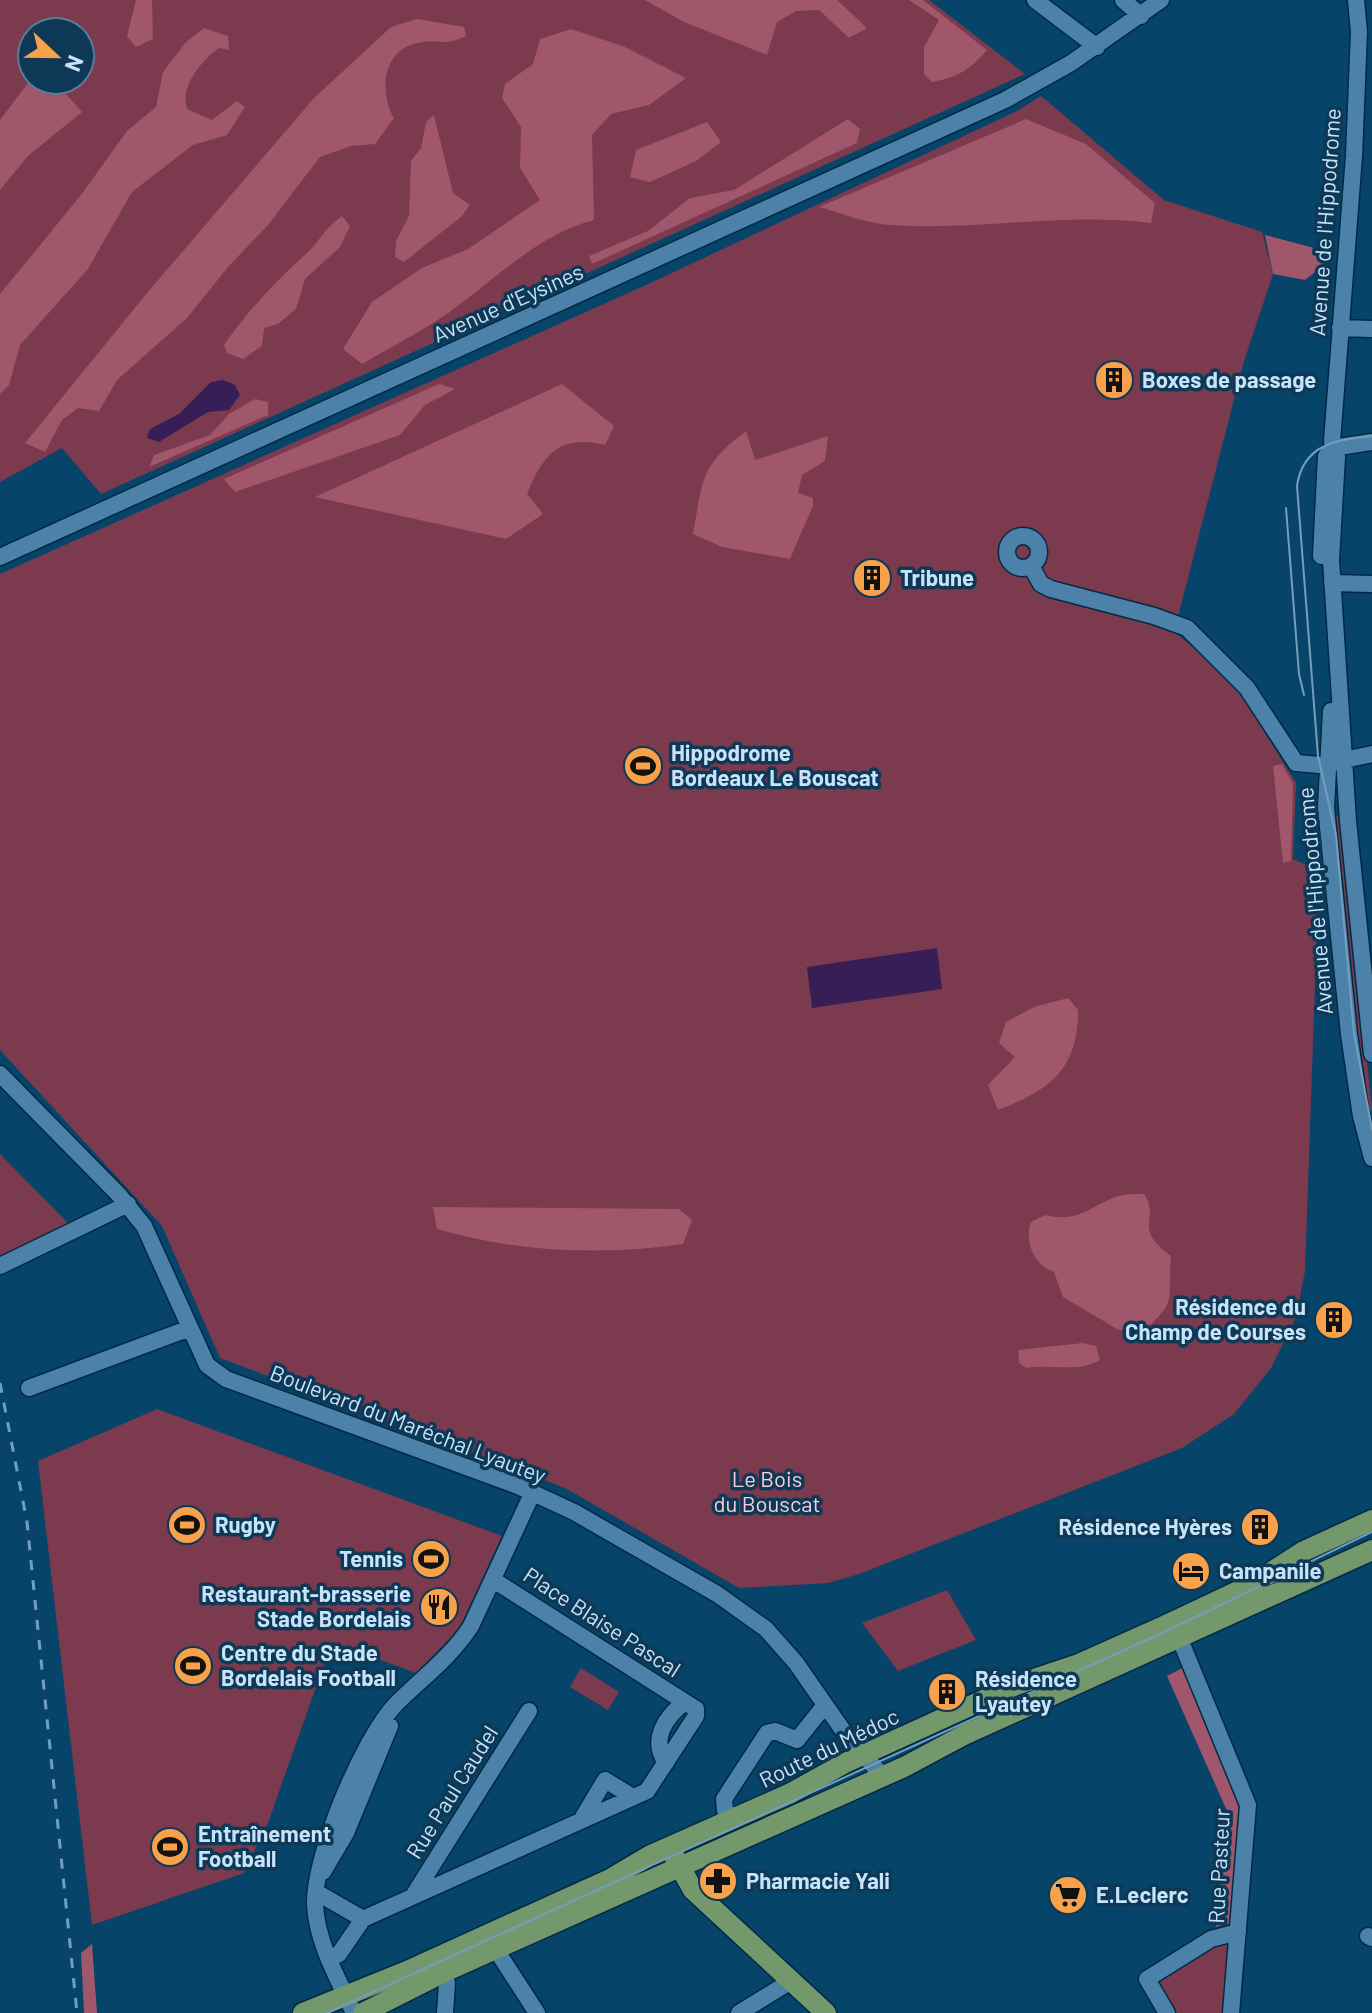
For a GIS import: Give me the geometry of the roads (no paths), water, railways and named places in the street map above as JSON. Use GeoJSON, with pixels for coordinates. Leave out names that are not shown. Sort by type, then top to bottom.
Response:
{"type":"FeatureCollection","features":[{"type":"Feature","properties":{"kind":"main road","name":"Route du Médoc"},"geometry":{"type":"LineString","coordinates":[[303,2013],[350,2004],[407,1971],[863,1755],[1016,1685],[1079,1664],[1253,1584],[1304,1551],[1372,1520]]}},
{"type":"Feature","properties":{"kind":"main road","name":"Route du Médoc"},"geometry":{"type":"LineString","coordinates":[[363,2013],[495,1948],[883,1776],[964,1735],[1372,1550]]}},
{"type":"Feature","properties":{"kind":"main road"},"geometry":{"type":"LineString","coordinates":[[670,1847],[693,1890],[826,2013]]}},
{"type":"Feature","properties":{"kind":"street"},"geometry":{"type":"LineString","coordinates":[[1035,0],[1097,47]]}},
{"type":"Feature","properties":{"kind":"street"},"geometry":{"type":"LineString","coordinates":[[1123,0],[1141,16]]}},
{"type":"Feature","properties":{"kind":"street","name":"Avenue d'Eysines"},"geometry":{"type":"LineString","coordinates":[[0,557],[1032,85],[1097,47],[1161,0]]}},
{"type":"Feature","properties":{"kind":"street","name":"Avenue de l'Hippodrome"},"geometry":{"type":"LineString","coordinates":[[1327,589],[1337,457],[1332,448],[1355,140],[1356,0]]}},
{"type":"Feature","properties":{"kind":"street"},"geometry":{"type":"LineString","coordinates":[[1340,328],[1372,329]]}},
{"type":"Feature","properties":{"kind":"street"},"geometry":{"type":"LineString","coordinates":[[1332,448],[1372,442]]}},
{"type":"Feature","properties":{"kind":"street","name":"Avenue de l'Hippodrome"},"geometry":{"type":"LineString","coordinates":[[1332,448],[1326,456],[1321,544],[1327,579],[1337,762],[1372,1054]]}},
{"type":"Feature","properties":{"kind":"street"},"geometry":{"type":"LineString","coordinates":[[1031,566],[1041,584],[1051,589],[1154,616],[1187,628],[1227,665],[1265,711],[1296,763],[1309,766],[1372,754]]}},
{"type":"Feature","properties":{"kind":"street"},"geometry":{"type":"LineString","coordinates":[[1327,589],[1372,584]]}},
{"type":"Feature","properties":{"kind":"street","name":"Avenue de l'Hippodrome"},"geometry":{"type":"LineString","coordinates":[[1337,762],[1326,808],[1347,1021],[1372,1158]]}},
{"type":"Feature","properties":{"kind":"street","name":"Boulevard du Maréchal Lyautey"},"geometry":{"type":"LineString","coordinates":[[2,1081],[128,1204],[144,1226],[207,1365],[226,1379],[574,1512],[751,1615],[796,1663],[863,1755],[883,1776]]}},
{"type":"Feature","properties":{"kind":"street"},"geometry":{"type":"LineString","coordinates":[[0,1266],[128,1204]]}},
{"type":"Feature","properties":{"kind":"street"},"geometry":{"type":"LineString","coordinates":[[29,1388],[190,1328]]}},
{"type":"Feature","properties":{"kind":"street"},"geometry":{"type":"LineString","coordinates":[[350,2004],[319,1934],[318,1884],[386,1719],[459,1644],[495,1581],[532,1494]]}},
{"type":"Feature","properties":{"kind":"street","name":"Place Blaise Pascal"},"geometry":{"type":"LineString","coordinates":[[495,1581],[685,1702],[662,1728],[658,1743],[666,1763],[647,1791],[633,1797]]}},
{"type":"Feature","properties":{"kind":"street","name":"Rue Pasteur"},"geometry":{"type":"LineString","coordinates":[[1179,1637],[1248,1805],[1231,2013]]}},
{"type":"Feature","properties":{"kind":"street"},"geometry":{"type":"LineString","coordinates":[[735,1818],[725,1811],[724,1799],[767,1733],[775,1731],[797,1740],[825,1705]]}},
{"type":"Feature","properties":{"kind":"street","name":"Rue Paul Caudel"},"geometry":{"type":"LineString","coordinates":[[413,1896],[529,1711]]}},
{"type":"Feature","properties":{"kind":"street"},"geometry":{"type":"LineString","coordinates":[[583,1817],[605,1780],[633,1797]]}},
{"type":"Feature","properties":{"kind":"street"},"geometry":{"type":"LineString","coordinates":[[329,1959],[339,1954],[363,1919],[465,1870],[633,1797]]}},
{"type":"Feature","properties":{"kind":"street"},"geometry":{"type":"LineString","coordinates":[[439,1853],[465,1870]]}},
{"type":"Feature","properties":{"kind":"street"},"geometry":{"type":"LineString","coordinates":[[318,1884],[363,1919]]}},
{"type":"Feature","properties":{"kind":"street"},"geometry":{"type":"LineString","coordinates":[[1167,2013],[1147,1979],[1211,1939],[1238,1932]]}},
{"type":"Feature","properties":{"kind":"street"},"geometry":{"type":"LineString","coordinates":[[495,1948],[537,2013]]}},
{"type":"Feature","properties":{"kind":"street"},"geometry":{"type":"LineString","coordinates":[[444,1972],[447,1983],[445,2013]]}},
{"type":"Feature","properties":{"kind":"street"},"geometry":{"type":"LineString","coordinates":[[739,2013],[791,1981]]}},
{"type":"Feature","properties":{"kind":"tram line"},"geometry":{"type":"LineString","coordinates":[[1372,436],[1323,447],[1306,461],[1297,486],[1318,756],[1336,835],[1354,1033],[1372,1129]]}},
{"type":"Feature","properties":{"kind":"tram line"},"geometry":{"type":"LineString","coordinates":[[1286,508],[1299,674],[1304,695]]}},
{"type":"Feature","properties":{"kind":"tram line"},"geometry":{"type":"LineString","coordinates":[[327,2013],[1175,1627],[1372,1532]]}},
{"type":"Feature","properties":{"kind":"railway"},"geometry":{"type":"LineString","coordinates":[[0,1383],[27,1522],[77,2013]]}},
{"type":"Feature","properties":{"kind":"place","name":"Boxes de passage"},"geometry":{"type":"Point","coordinates":[1114,380]}},
{"type":"Feature","properties":{"kind":"place","name":"Tribune"},"geometry":{"type":"Point","coordinates":[872,578]}},
{"type":"Feature","properties":{"kind":"place","name":"Hippodrome Bordeaux Le Bouscat"},"geometry":{"type":"Point","coordinates":[643,766]}},
{"type":"Feature","properties":{"kind":"place","name":"Résidence du Champ de Courses"},"geometry":{"type":"Point","coordinates":[1334,1320]}},
{"type":"Feature","properties":{"kind":"place","name":"Rugby"},"geometry":{"type":"Point","coordinates":[187,1525]}},
{"type":"Feature","properties":{"kind":"place","name":"Résidence Hyères"},"geometry":{"type":"Point","coordinates":[1260,1527]}},
{"type":"Feature","properties":{"kind":"place","name":"Tennis"},"geometry":{"type":"Point","coordinates":[431,1559]}},
{"type":"Feature","properties":{"kind":"place","name":"Campanile"},"geometry":{"type":"Point","coordinates":[1191,1571]}},
{"type":"Feature","properties":{"kind":"place","name":"Restaurant-brasserie Stade Bordelais"},"geometry":{"type":"Point","coordinates":[439,1607]}},
{"type":"Feature","properties":{"kind":"place","name":"Centre du Stade Bordelais Football"},"geometry":{"type":"Point","coordinates":[193,1666]}},
{"type":"Feature","properties":{"kind":"place","name":"Résidence Lyautey"},"geometry":{"type":"Point","coordinates":[947,1692]}},
{"type":"Feature","properties":{"kind":"place","name":"Entraînement Football"},"geometry":{"type":"Point","coordinates":[170,1847]}},
{"type":"Feature","properties":{"kind":"place","name":"Pharmacie Yali"},"geometry":{"type":"Point","coordinates":[718,1881]}},
{"type":"Feature","properties":{"kind":"place","name":"E.Leclerc"},"geometry":{"type":"Point","coordinates":[1068,1895]}},
{"type":"Feature","properties":{"kind":"park label","name":"Le Bois du Bouscat"},"geometry":{"type":"Point","coordinates":[767,1492]}}]}
